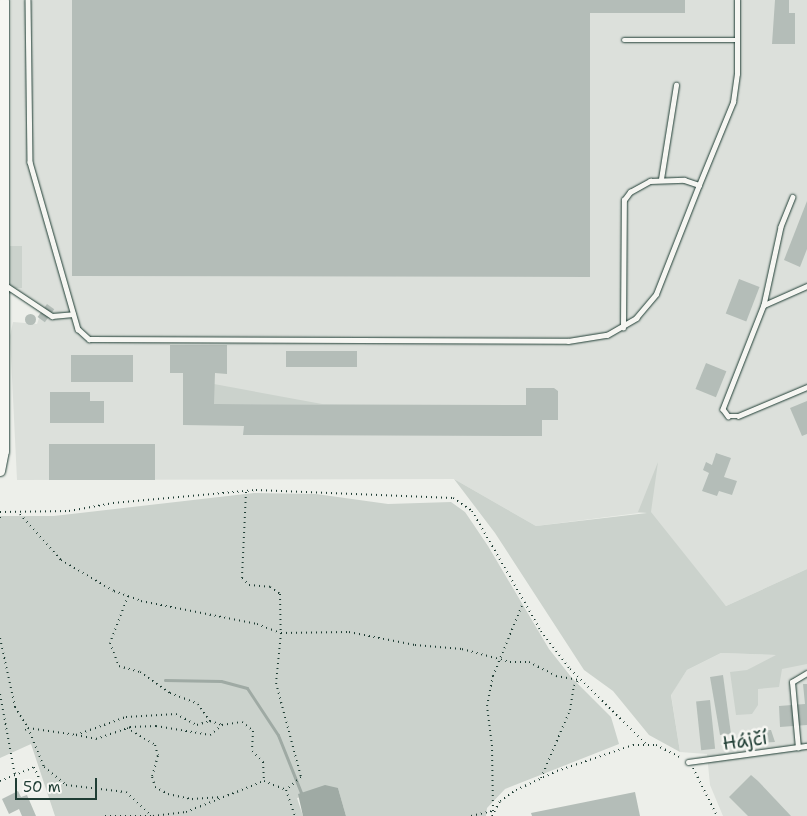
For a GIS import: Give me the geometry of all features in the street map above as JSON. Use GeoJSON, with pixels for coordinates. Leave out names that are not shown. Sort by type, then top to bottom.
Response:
{"type":"FeatureCollection","features":[{"type":"Feature","properties":{"kind":"street"},"geometry":{"type":"LineString","coordinates":[[0,471],[4,451],[2,284],[4,0]]}},
{"type":"Feature","properties":{"kind":"lane"},"geometry":{"type":"LineString","coordinates":[[28,0],[30,162],[80,334],[94,340],[568,341],[607,335],[623,328],[656,294],[733,102],[737,40],[737,0]]}},
{"type":"Feature","properties":{"kind":"lane"},"geometry":{"type":"LineString","coordinates":[[624,40],[737,40]]}},
{"type":"Feature","properties":{"kind":"lane"},"geometry":{"type":"LineString","coordinates":[[661,179],[676,85]]}},
{"type":"Feature","properties":{"kind":"lane"},"geometry":{"type":"LineString","coordinates":[[623,328],[624,200],[640,186],[661,179],[684,180],[699,185]]}},
{"type":"Feature","properties":{"kind":"lane"},"geometry":{"type":"LineString","coordinates":[[793,197],[780,232],[764,305],[726,395],[725,413],[738,416],[807,387]]}},
{"type":"Feature","properties":{"kind":"lane"},"geometry":{"type":"LineString","coordinates":[[2,284],[52,316],[74,314]]}},
{"type":"Feature","properties":{"kind":"lane"},"geometry":{"type":"LineString","coordinates":[[764,305],[807,286]]}},
{"type":"Feature","properties":{"kind":"lane"},"geometry":{"type":"LineString","coordinates":[[798,748],[792,682],[807,673]]}},
{"type":"Feature","properties":{"kind":"lane","name":"Hájčí"},"geometry":{"type":"LineString","coordinates":[[688,762],[807,746]]}},
{"type":"Feature","properties":{"kind":"path"},"geometry":{"type":"LineString","coordinates":[[246,492],[242,578],[250,585],[270,587],[280,594],[281,633],[276,683],[301,777],[286,790]]}},
{"type":"Feature","properties":{"kind":"path"},"geometry":{"type":"LineString","coordinates":[[0,512],[20,514],[246,492],[407,494],[453,498],[472,511],[541,631],[579,680],[646,744]]}},
{"type":"Feature","properties":{"kind":"path"},"geometry":{"type":"LineString","coordinates":[[20,514],[60,560],[128,596],[257,624],[281,633],[349,632],[415,645],[462,649],[499,659],[528,662],[556,676],[579,680]]}},
{"type":"Feature","properties":{"kind":"path"},"geometry":{"type":"LineString","coordinates":[[128,596],[110,644],[119,666],[140,672],[170,693],[198,704],[210,721]]}},
{"type":"Feature","properties":{"kind":"path"},"geometry":{"type":"LineString","coordinates":[[492,816],[492,746],[487,706],[499,659],[523,602]]}},
{"type":"Feature","properties":{"kind":"path"},"geometry":{"type":"LineString","coordinates":[[0,638],[15,707],[28,728],[44,767],[66,785],[126,792],[152,816]]}},
{"type":"Feature","properties":{"kind":"path"},"geometry":{"type":"LineString","coordinates":[[541,778],[570,710],[574,686],[579,680]]}},
{"type":"Feature","properties":{"kind":"path"},"geometry":{"type":"LineString","coordinates":[[0,694],[15,776]]}},
{"type":"Feature","properties":{"kind":"path"},"geometry":{"type":"LineString","coordinates":[[76,735],[126,716],[176,714],[197,725],[210,721],[222,725],[242,722],[253,730],[252,751],[263,762],[264,781]]}},
{"type":"Feature","properties":{"kind":"path"},"geometry":{"type":"LineString","coordinates":[[25,730],[28,728],[96,739],[127,728],[156,726],[210,735],[222,725]]}},
{"type":"Feature","properties":{"kind":"path"},"geometry":{"type":"LineString","coordinates":[[127,728],[155,744],[158,756],[152,777],[155,787],[168,794],[192,799],[223,797]]}},
{"type":"Feature","properties":{"kind":"path"},"geometry":{"type":"LineString","coordinates":[[471,816],[493,811],[500,801],[516,790],[541,778],[620,749],[646,744],[666,748],[688,762],[700,779],[717,816]]}},
{"type":"Feature","properties":{"kind":"path"},"geometry":{"type":"LineString","coordinates":[[0,781],[34,767],[41,783]]}},
{"type":"Feature","properties":{"kind":"path"},"geometry":{"type":"LineString","coordinates":[[105,816],[152,816],[186,812],[264,781],[286,790],[295,816]]}},
{"type":"Feature","properties":{"kind":"shaded area"},"geometry":{"type":"Polygon","coordinates":[[[11,0],[807,0],[807,569],[726,606],[647,512],[536,526],[454,479],[17,480],[10,336],[13,322],[37,324],[43,307],[10,288],[11,0]]]}},
{"type":"Feature","properties":{"kind":"shaded area"},"geometry":{"type":"Polygon","coordinates":[[[10,246],[22,246],[22,288],[10,288],[10,246]]]}},
{"type":"Feature","properties":{"kind":"shaded area"},"geometry":{"type":"Polygon","coordinates":[[[214,384],[322,404],[214,404],[214,384]]]}},
{"type":"Feature","properties":{"kind":"shaded area"},"geometry":{"type":"Polygon","coordinates":[[[658,462],[651,512],[726,606],[807,569],[807,664],[782,669],[779,687],[758,689],[758,705],[752,714],[736,715],[730,672],[747,670],[776,655],[721,653],[687,670],[671,695],[680,752],[649,735],[613,691],[584,670],[495,533],[454,479],[536,526],[647,513],[638,512],[658,462]]]}},
{"type":"Feature","properties":{"kind":"shaded area"},"geometry":{"type":"Polygon","coordinates":[[[254,493],[316,494],[388,504],[451,502],[465,512],[488,546],[549,649],[572,678],[611,717],[619,744],[505,789],[487,808],[486,816],[346,816],[338,788],[297,798],[303,816],[55,816],[31,744],[0,758],[0,516],[54,516],[254,493]]]}},
{"type":"Feature","properties":{"kind":"shaded area"},"geometry":{"type":"Polygon","coordinates":[[[807,649],[807,816],[723,816],[710,785],[707,754],[680,752],[671,694],[687,670],[721,653],[777,655],[807,649]]]}},
{"type":"Feature","properties":{"kind":"shaded area"},"geometry":{"type":"Polygon","coordinates":[[[325,785],[338,788],[346,816],[303,816],[298,794],[325,785]]]}},
{"type":"Feature","properties":{"kind":"building"},"geometry":{"type":"Polygon","coordinates":[[[72,0],[685,0],[685,13],[590,13],[590,277],[72,276],[72,0]]]}},
{"type":"Feature","properties":{"kind":"building"},"geometry":{"type":"Polygon","coordinates":[[[775,0],[789,0],[789,13],[795,13],[795,44],[772,44],[775,0]]]}},
{"type":"Feature","properties":{"kind":"building"},"geometry":{"type":"Polygon","coordinates":[[[807,201],[807,249],[800,267],[784,260],[807,201]]]}},
{"type":"Feature","properties":{"kind":"building"},"geometry":{"type":"Polygon","coordinates":[[[739,279],[760,287],[746,321],[726,314],[739,279]]]}},
{"type":"Feature","properties":{"kind":"building"},"geometry":{"type":"Polygon","coordinates":[[[47,304],[54,309],[45,322],[38,317],[47,304]]]}},
{"type":"Feature","properties":{"kind":"building"},"geometry":{"type":"Polygon","coordinates":[[[30,313],[36,319],[30,325],[24,319],[30,313]]]}},
{"type":"Feature","properties":{"kind":"building"},"geometry":{"type":"Polygon","coordinates":[[[170,345],[227,345],[227,374],[215,373],[214,404],[526,405],[526,388],[554,388],[558,391],[558,420],[542,420],[542,436],[243,435],[244,426],[183,425],[183,373],[170,373],[170,345]]]}},
{"type":"Feature","properties":{"kind":"building"},"geometry":{"type":"Polygon","coordinates":[[[286,351],[357,351],[357,367],[286,367],[286,351]]]}},
{"type":"Feature","properties":{"kind":"building"},"geometry":{"type":"Polygon","coordinates":[[[71,355],[133,355],[133,382],[71,382],[71,355]]]}},
{"type":"Feature","properties":{"kind":"building"},"geometry":{"type":"Polygon","coordinates":[[[706,363],[726,371],[716,397],[696,389],[706,363]]]}},
{"type":"Feature","properties":{"kind":"building"},"geometry":{"type":"Polygon","coordinates":[[[50,392],[90,392],[90,401],[104,401],[104,423],[50,423],[50,392]]]}},
{"type":"Feature","properties":{"kind":"building"},"geometry":{"type":"Polygon","coordinates":[[[807,401],[807,434],[802,436],[790,408],[807,401]]]}},
{"type":"Feature","properties":{"kind":"building"},"geometry":{"type":"Polygon","coordinates":[[[49,444],[155,444],[155,480],[49,480],[49,444]]]}},
{"type":"Feature","properties":{"kind":"building"},"geometry":{"type":"Polygon","coordinates":[[[716,453],[731,458],[724,477],[737,481],[732,495],[719,491],[717,496],[702,491],[709,473],[703,470],[706,462],[712,465],[716,453]]]}},
{"type":"Feature","properties":{"kind":"building"},"geometry":{"type":"Polygon","coordinates":[[[723,675],[731,734],[720,735],[710,677],[723,675]]]}},
{"type":"Feature","properties":{"kind":"building"},"geometry":{"type":"Polygon","coordinates":[[[803,684],[807,684],[807,725],[780,727],[779,706],[805,704],[803,684]]]}},
{"type":"Feature","properties":{"kind":"building"},"geometry":{"type":"Polygon","coordinates":[[[710,700],[715,749],[701,750],[696,701],[710,700]]]}},
{"type":"Feature","properties":{"kind":"building"},"geometry":{"type":"Polygon","coordinates":[[[771,730],[775,742],[755,743],[754,731],[771,730]]]}},
{"type":"Feature","properties":{"kind":"building"},"geometry":{"type":"Polygon","coordinates":[[[751,775],[791,816],[748,816],[729,797],[751,775]]]}},
{"type":"Feature","properties":{"kind":"building"},"geometry":{"type":"Polygon","coordinates":[[[18,791],[21,797],[27,795],[36,816],[22,816],[19,809],[9,814],[2,799],[18,791]]]}},
{"type":"Feature","properties":{"kind":"building"},"geometry":{"type":"Polygon","coordinates":[[[635,792],[640,816],[532,816],[531,813],[635,792]]]}},
{"type":"Feature","properties":{"kind":"waterway"},"geometry":{"type":"LineString","coordinates":[[165,680],[221,681],[247,688],[278,735],[302,795]]}}]}
